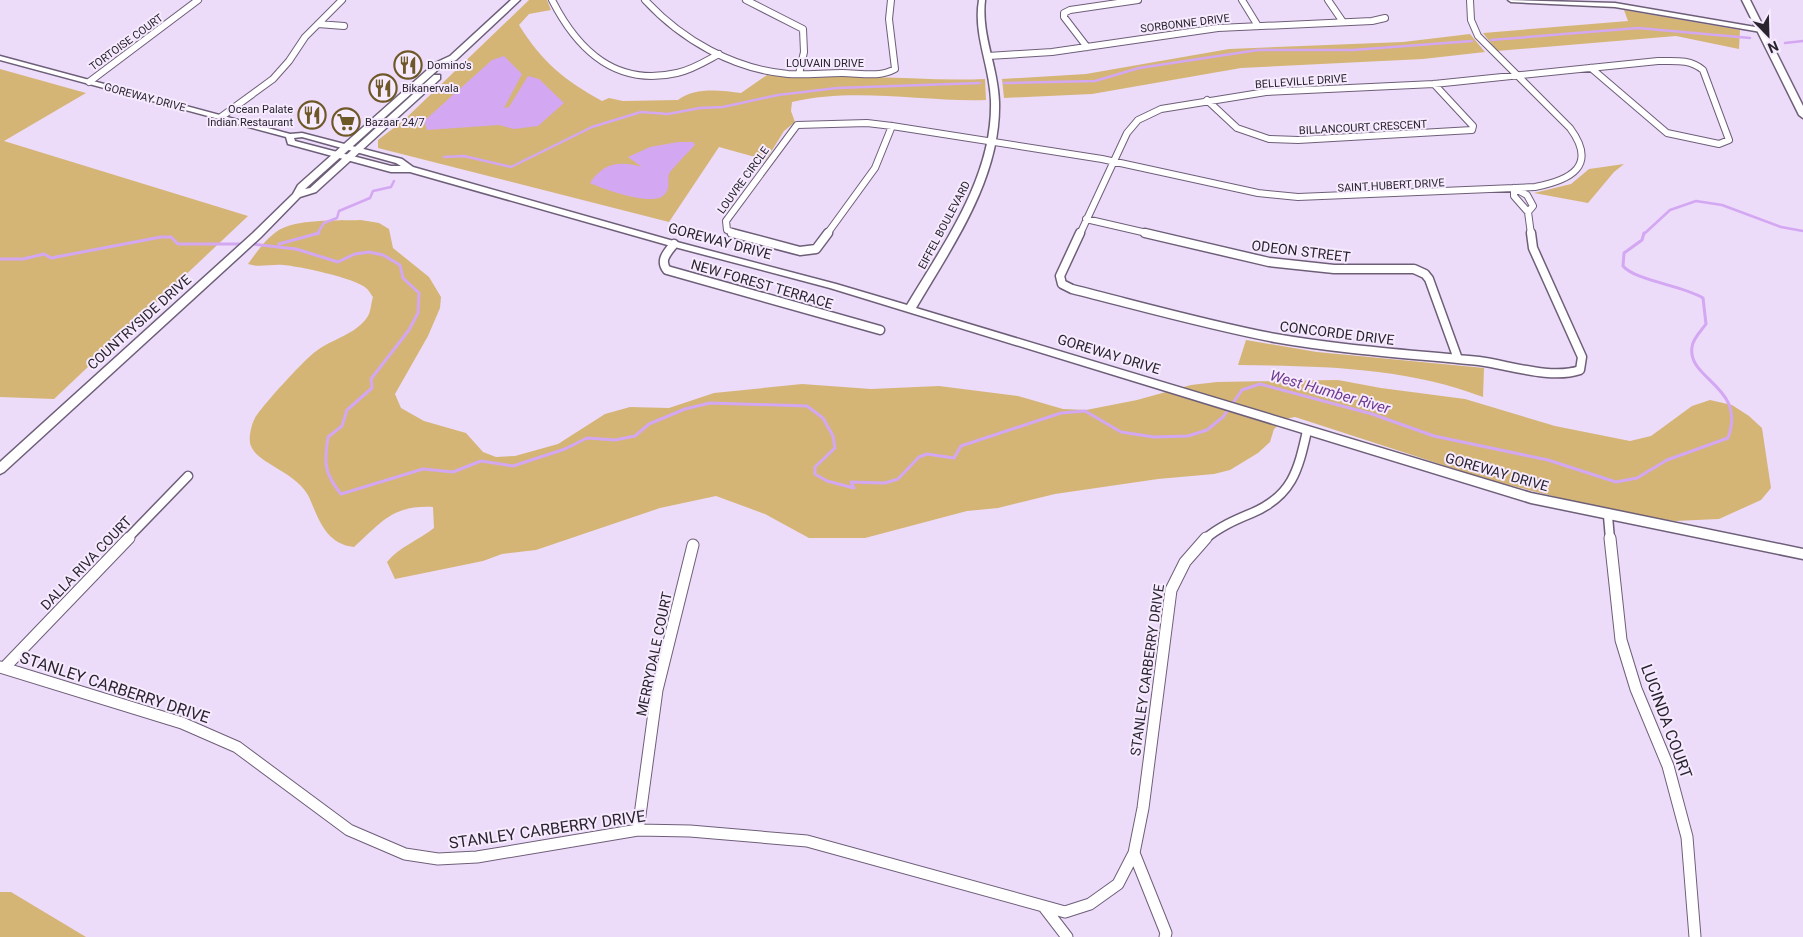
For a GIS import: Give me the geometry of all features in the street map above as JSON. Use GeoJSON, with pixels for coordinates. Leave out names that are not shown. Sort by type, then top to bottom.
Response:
{"type":"FeatureCollection","features":[{"type":"Feature","properties":{"kind":"main road","name":"COUNTRYSIDE DRIVE"},"geometry":{"type":"LineString","coordinates":[[297,195],[313,190],[448,66],[453,58],[516,0]]}},
{"type":"Feature","properties":{"kind":"main road"},"geometry":{"type":"LineString","coordinates":[[1746,0],[1803,115]]}},
{"type":"Feature","properties":{"kind":"main road","name":"COUNTRYSIDE DRIVE"},"geometry":{"type":"LineString","coordinates":[[0,469],[257,235],[297,195],[301,187],[337,154],[438,65],[453,58]]}},
{"type":"Feature","properties":{"kind":"street","name":"TORTOISE COURT"},"geometry":{"type":"LineString","coordinates":[[89,82],[198,0]]}},
{"type":"Feature","properties":{"kind":"street"},"geometry":{"type":"LineString","coordinates":[[221,117],[273,79],[289,62],[299,44],[342,0]]}},
{"type":"Feature","properties":{"kind":"street"},"geometry":{"type":"LineString","coordinates":[[552,0],[563,22],[576,39],[594,56],[620,72],[644,76],[676,74],[719,54]]}},
{"type":"Feature","properties":{"kind":"street","name":"LOUVAIN DRIVE"},"geometry":{"type":"LineString","coordinates":[[645,0],[674,28],[719,54],[765,70],[798,74],[892,71],[896,64],[889,19],[891,0]]}},
{"type":"Feature","properties":{"kind":"street"},"geometry":{"type":"LineString","coordinates":[[746,0],[804,29],[804,52],[798,74]]}},
{"type":"Feature","properties":{"kind":"street","name":"EIFFEL BOULEVARD"},"geometry":{"type":"LineString","coordinates":[[910,309],[974,196],[991,142],[995,115],[994,85],[979,21],[982,0]]}},
{"type":"Feature","properties":{"kind":"street"},"geometry":{"type":"LineString","coordinates":[[1087,47],[1064,17],[1064,13],[1070,10],[1138,0]]}},
{"type":"Feature","properties":{"kind":"street"},"geometry":{"type":"LineString","coordinates":[[1242,0],[1258,26]]}},
{"type":"Feature","properties":{"kind":"street"},"geometry":{"type":"LineString","coordinates":[[1328,0],[1343,22]]}},
{"type":"Feature","properties":{"kind":"street","name":"SAINT HUBERT DRIVE"},"geometry":{"type":"LineString","coordinates":[[991,142],[1115,161],[1258,193],[1298,198],[1545,186],[1564,180],[1579,169],[1584,157],[1581,143],[1574,132],[1485,45],[1471,20],[1470,0]]}},
{"type":"Feature","properties":{"kind":"street"},"geometry":{"type":"LineString","coordinates":[[1511,0],[1615,6],[1761,30]]}},
{"type":"Feature","properties":{"kind":"street","name":"SORBONNE DRIVE"},"geometry":{"type":"LineString","coordinates":[[988,56],[1042,53],[1206,29],[1385,18]]}},
{"type":"Feature","properties":{"kind":"street"},"geometry":{"type":"LineString","coordinates":[[318,24],[344,26]]}},
{"type":"Feature","properties":{"kind":"street","name":"GOREWAY DRIVE"},"geometry":{"type":"LineString","coordinates":[[0,58],[290,136],[302,135],[400,161],[410,169]]}},
{"type":"Feature","properties":{"kind":"street"},"geometry":{"type":"LineString","coordinates":[[1517,76],[1591,68],[1669,61],[1696,64],[1703,70],[1729,140],[1719,144],[1667,133],[1591,68]]}},
{"type":"Feature","properties":{"kind":"street","name":"BELLEVILLE DRIVE"},"geometry":{"type":"LineString","coordinates":[[1115,161],[1127,133],[1144,116],[1161,109],[1207,100],[1280,91],[1434,84],[1517,76]]}},
{"type":"Feature","properties":{"kind":"street","name":"BILLANCOURT CRESCENT"},"geometry":{"type":"LineString","coordinates":[[1207,100],[1233,127],[1255,136],[1276,139],[1298,140],[1472,130],[1473,126],[1470,122],[1434,84]]}},
{"type":"Feature","properties":{"kind":"street","name":"LOUVRE CIRCLE"},"geometry":{"type":"LineString","coordinates":[[892,126],[875,168],[816,249],[800,251],[732,234],[727,230],[726,222],[731,212],[790,132],[797,126],[806,123],[845,122],[892,126],[991,142]]}},
{"type":"Feature","properties":{"kind":"street","name":"GOREWAY DRIVE"},"geometry":{"type":"LineString","coordinates":[[290,136],[291,142],[348,158],[391,169],[410,169],[674,244],[833,286],[1531,498],[1608,516],[1730,537],[1803,554]]}},
{"type":"Feature","properties":{"kind":"street","name":"CONCORDE DRIVE"},"geometry":{"type":"LineString","coordinates":[[1115,161],[1060,276],[1062,284],[1067,288],[1251,334],[1307,344],[1511,365],[1564,374],[1576,372],[1582,366],[1582,357],[1533,248],[1528,212],[1514,196],[1514,188],[1527,195],[1530,200],[1533,206],[1528,212]]}},
{"type":"Feature","properties":{"kind":"street","name":"ODEON STREET"},"geometry":{"type":"LineString","coordinates":[[1086,220],[1270,262],[1334,269],[1414,269],[1425,274],[1428,279],[1458,359]]}},
{"type":"Feature","properties":{"kind":"street","name":"NEW FOREST TERRACE"},"geometry":{"type":"LineString","coordinates":[[674,244],[664,257],[664,266],[667,270],[880,330]]}},
{"type":"Feature","properties":{"kind":"street","name":"STANLEY CARBERRY DRIVE"},"geometry":{"type":"LineString","coordinates":[[2,667],[182,723],[237,747],[349,830],[405,854],[438,860],[477,857],[638,830],[690,831],[807,841],[1065,912],[1090,904],[1118,884],[1134,853],[1143,808],[1171,590],[1178,571],[1197,547],[1222,527],[1281,496],[1297,473],[1307,431]]}},
{"type":"Feature","properties":{"kind":"street","name":"DALLA RIVA COURT"},"geometry":{"type":"LineString","coordinates":[[2,667],[188,476]]}},
{"type":"Feature","properties":{"kind":"street","name":"LUCINDA COURT"},"geometry":{"type":"LineString","coordinates":[[1608,516],[1621,640],[1636,689],[1668,766],[1687,837],[1695,937]]}},
{"type":"Feature","properties":{"kind":"street","name":"MERRYDALE COURT"},"geometry":{"type":"LineString","coordinates":[[638,830],[658,690],[693,544]]}},
{"type":"Feature","properties":{"kind":"street"},"geometry":{"type":"LineString","coordinates":[[1134,853],[1166,933],[1165,937]]}},
{"type":"Feature","properties":{"kind":"street"},"geometry":{"type":"LineString","coordinates":[[1044,907],[1067,937]]}},
{"type":"Feature","properties":{"kind":"shaded area"},"geometry":{"type":"Polygon","coordinates":[[[529,0],[547,0],[551,10],[529,14],[519,25],[536,50],[565,77],[602,101],[609,98],[623,101],[678,100],[692,93],[708,90],[741,93],[767,75],[954,80],[985,79],[986,100],[865,95],[816,98],[792,102],[791,111],[795,122],[784,131],[766,160],[719,147],[669,222],[378,148],[378,140],[404,120],[529,0]]]}},
{"type":"Feature","properties":{"kind":"shaded area"},"geometry":{"type":"Polygon","coordinates":[[[1624,10],[1740,30],[1739,49],[1676,36],[1497,51],[1483,33],[1628,21],[1624,10]]]}},
{"type":"Feature","properties":{"kind":"shaded area"},"geometry":{"type":"Polygon","coordinates":[[[1470,34],[1485,52],[1423,59],[1241,68],[1092,94],[1004,98],[1002,79],[1086,74],[1229,49],[1403,42],[1470,34]]]}},
{"type":"Feature","properties":{"kind":"shaded area"},"geometry":{"type":"Polygon","coordinates":[[[504,56],[522,74],[504,108],[509,107],[528,76],[539,79],[564,103],[538,126],[514,129],[499,125],[427,130],[424,121],[492,60],[504,56]]]}},
{"type":"Feature","properties":{"kind":"shaded area"},"geometry":{"type":"Polygon","coordinates":[[[0,69],[86,93],[4,141],[248,216],[54,399],[0,397],[0,69]]]}},
{"type":"Feature","properties":{"kind":"shaded area"},"geometry":{"type":"Polygon","coordinates":[[[678,142],[693,142],[695,145],[670,172],[667,190],[664,195],[658,198],[650,199],[628,196],[590,183],[601,171],[613,165],[627,164],[642,167],[628,157],[650,147],[678,142]]]}},
{"type":"Feature","properties":{"kind":"shaded area"},"geometry":{"type":"Polygon","coordinates":[[[1624,164],[1614,172],[1588,203],[1534,193],[1571,184],[1589,169],[1624,164]]]}},
{"type":"Feature","properties":{"kind":"shaded area"},"geometry":{"type":"Polygon","coordinates":[[[361,220],[379,223],[389,229],[393,248],[429,277],[441,297],[440,308],[428,336],[395,394],[401,408],[424,421],[466,433],[483,452],[496,457],[515,456],[558,444],[605,414],[630,407],[669,408],[714,393],[802,384],[871,389],[939,386],[1018,396],[1063,409],[1086,410],[1137,400],[1191,385],[1217,382],[1338,380],[1381,388],[1465,399],[1555,426],[1630,441],[1651,436],[1692,406],[1710,400],[1732,405],[1749,416],[1762,428],[1771,488],[1761,500],[1719,519],[1675,521],[1626,514],[1492,481],[1295,417],[1285,419],[1274,429],[1270,442],[1258,453],[1230,470],[1214,474],[1158,479],[1055,494],[998,508],[967,511],[865,538],[809,538],[765,514],[716,496],[660,508],[536,550],[502,554],[483,561],[395,579],[387,562],[397,552],[434,528],[433,507],[419,507],[397,512],[380,523],[354,547],[344,545],[330,536],[325,530],[303,488],[296,481],[261,458],[251,446],[250,440],[254,420],[273,396],[315,352],[357,328],[369,314],[373,297],[360,284],[326,273],[290,266],[256,266],[248,264],[276,232],[294,224],[317,221],[361,220]]]}},
{"type":"Feature","properties":{"kind":"shaded area"},"geometry":{"type":"Polygon","coordinates":[[[1246,340],[1317,352],[1484,368],[1483,397],[1423,379],[1393,374],[1300,366],[1238,365],[1246,340]]]}},
{"type":"Feature","properties":{"kind":"shaded area"},"geometry":{"type":"Polygon","coordinates":[[[0,892],[11,892],[86,937],[0,937],[0,892]]]}},
{"type":"Feature","properties":{"kind":"waterway"},"geometry":{"type":"LineString","coordinates":[[1491,40],[1638,28],[1750,38]]}},
{"type":"Feature","properties":{"kind":"waterway"},"geometry":{"type":"LineString","coordinates":[[1004,83],[1095,81],[1139,68],[1258,50],[1353,50],[1472,41]]}},
{"type":"Feature","properties":{"kind":"waterway"},"geometry":{"type":"LineString","coordinates":[[1785,43],[1803,41]]}},
{"type":"Feature","properties":{"kind":"waterway"},"geometry":{"type":"LineString","coordinates":[[444,157],[464,156],[511,167],[592,127],[641,112],[668,114],[700,108],[723,107],[778,95],[837,88],[980,83]]}},
{"type":"Feature","properties":{"kind":"waterway"},"geometry":{"type":"LineString","coordinates":[[317,233],[324,223],[337,218],[339,211],[370,198],[373,191],[391,187],[394,181]]}},
{"type":"Feature","properties":{"kind":"waterway","name":"West Humber River"},"geometry":{"type":"LineString","coordinates":[[1644,234],[1670,210],[1696,201],[1722,205],[1781,227],[1803,231]]}},
{"type":"Feature","properties":{"kind":"waterway"},"geometry":{"type":"LineString","coordinates":[[279,244],[317,233]]}},
{"type":"Feature","properties":{"kind":"waterway","name":"West Humber River"},"geometry":{"type":"LineString","coordinates":[[251,244],[296,249],[338,262],[355,254],[369,252],[383,255],[400,265],[403,278],[419,293],[418,313],[409,330],[371,379],[372,388],[347,410],[342,426],[328,437],[326,454],[328,474],[341,494],[423,469],[453,472],[481,461],[513,466],[565,449],[587,438],[615,440],[635,436],[649,424],[685,409],[710,403],[807,406],[823,418],[833,436],[835,448],[815,467],[815,474],[827,481],[854,488],[851,482],[885,483],[898,479],[919,457],[927,454],[954,458],[961,446],[1061,413],[1085,411],[1121,432],[1154,437],[1188,436],[1207,430],[1223,417],[1242,390],[1260,384],[1372,414],[1434,436],[1548,460],[1616,482],[1637,478],[1667,460],[1728,438],[1732,421],[1730,406],[1724,395],[1698,368],[1693,358],[1693,344],[1706,324],[1703,298],[1638,276],[1623,266],[1624,253],[1642,240],[1644,233]]}},
{"type":"Feature","properties":{"kind":"waterway","name":"West Humber River"},"geometry":{"type":"LineString","coordinates":[[0,259],[23,259],[44,254],[51,258],[161,237],[171,237],[178,244],[245,244]]}},
{"type":"Feature","properties":{"kind":"place","name":"Domino's"},"geometry":{"type":"Point","coordinates":[408,65]}},
{"type":"Feature","properties":{"kind":"place","name":"Bikanervala"},"geometry":{"type":"Point","coordinates":[383,88]}},
{"type":"Feature","properties":{"kind":"place","name":"Ocean Palate Indian Restaurant"},"geometry":{"type":"Point","coordinates":[312,115]}},
{"type":"Feature","properties":{"kind":"place","name":"Bazaar 24/7"},"geometry":{"type":"Point","coordinates":[346,122]}}]}
